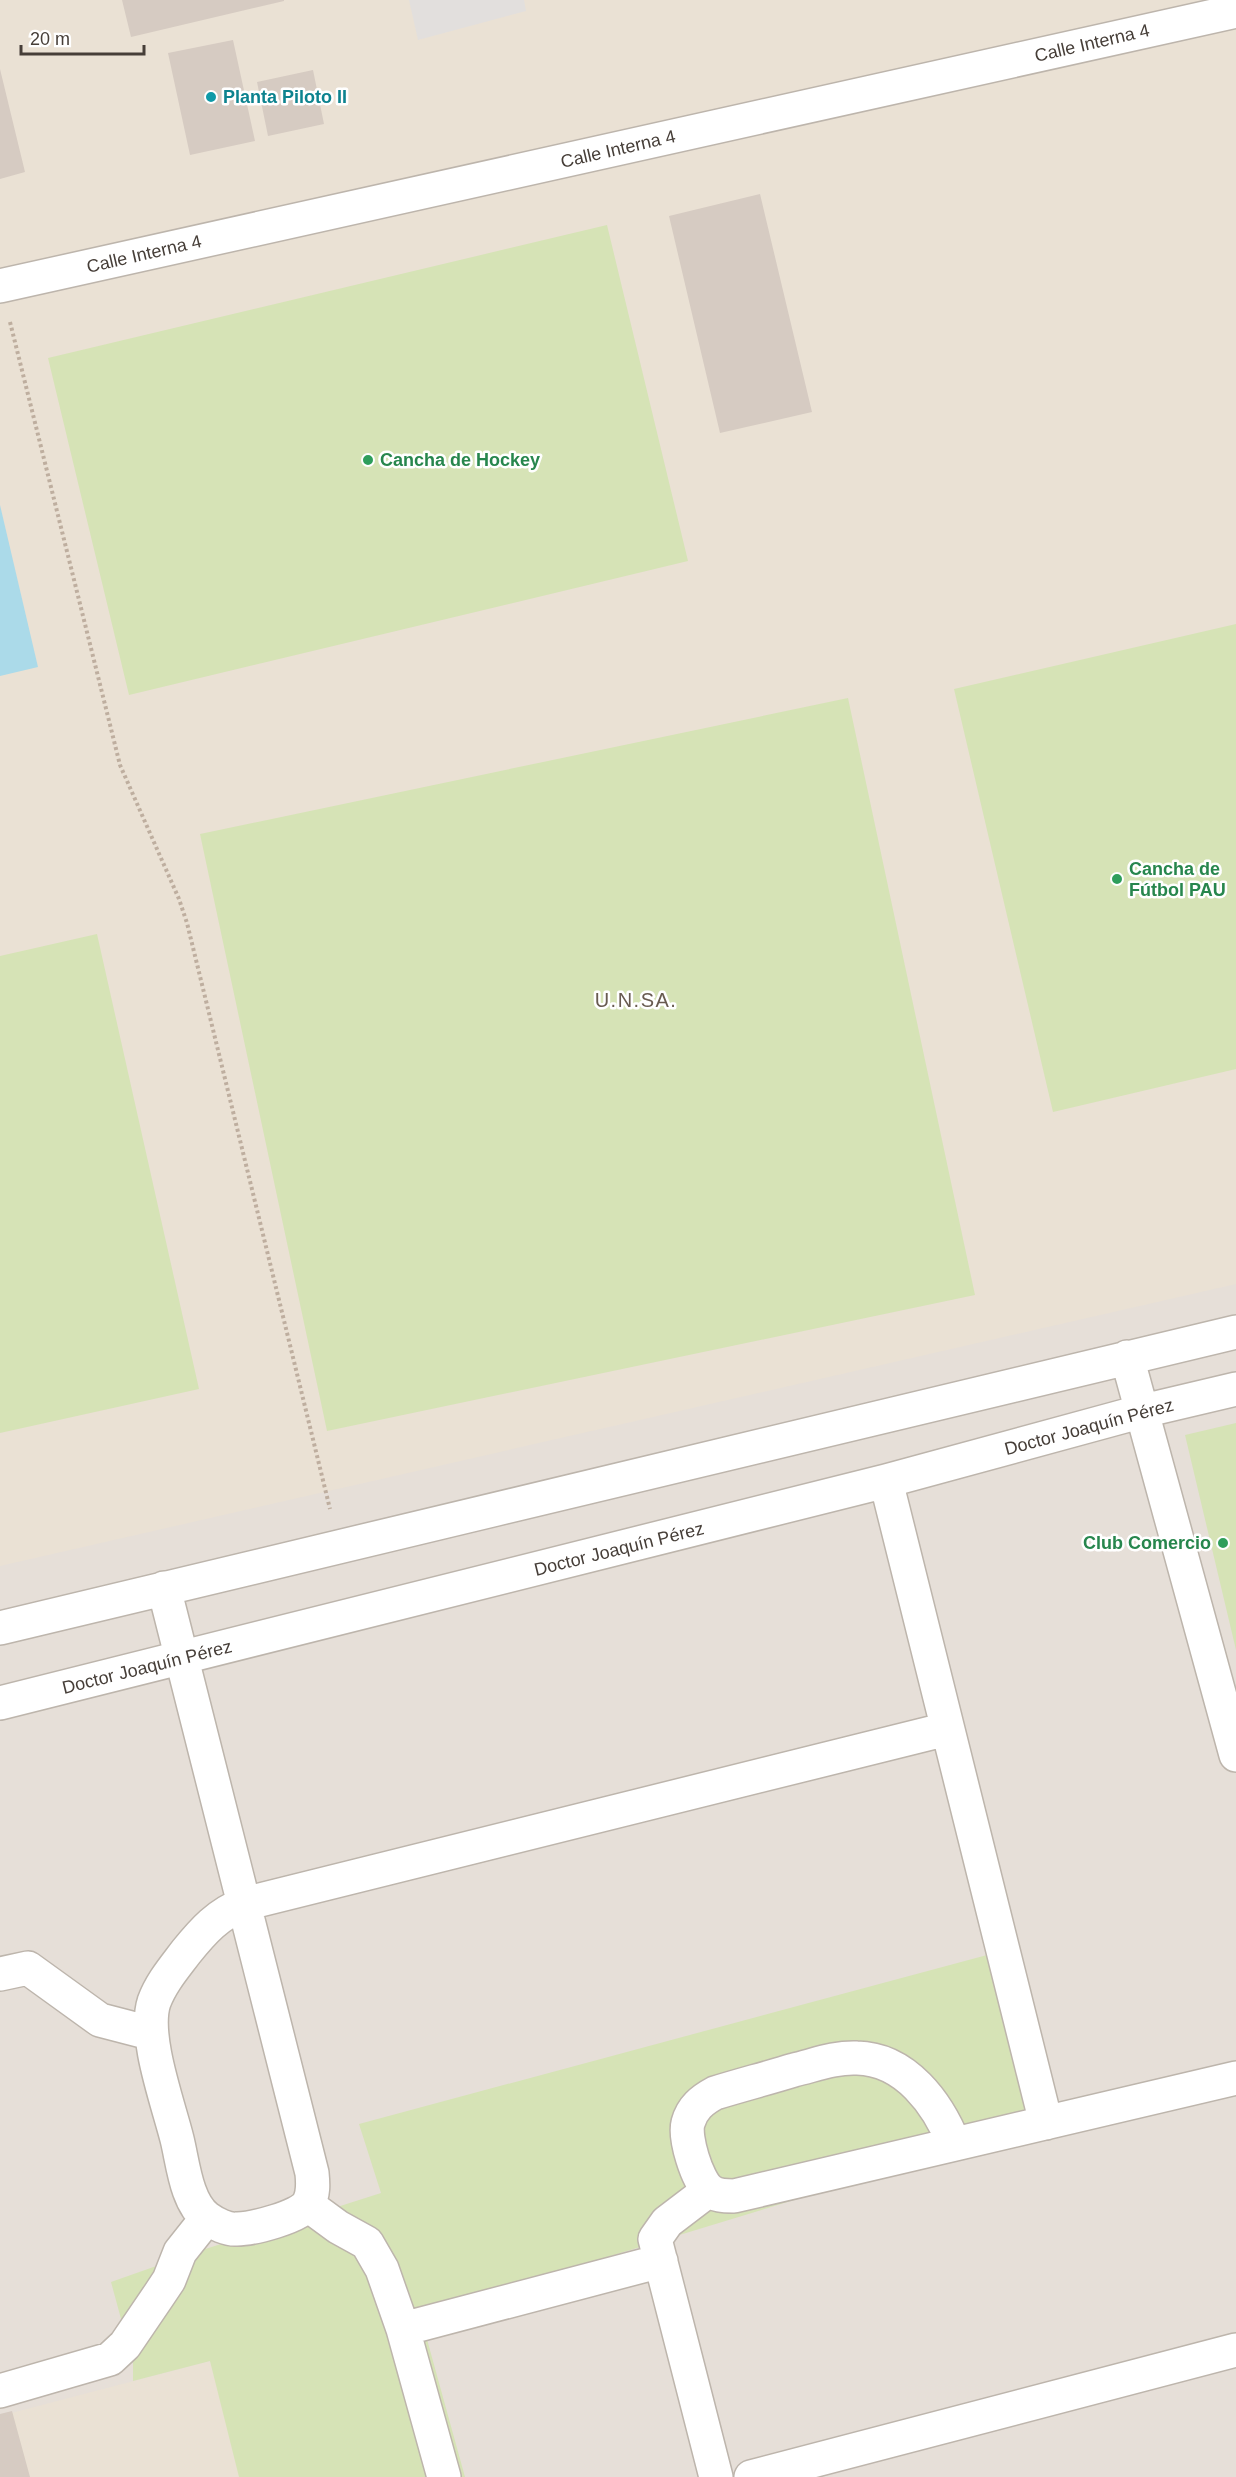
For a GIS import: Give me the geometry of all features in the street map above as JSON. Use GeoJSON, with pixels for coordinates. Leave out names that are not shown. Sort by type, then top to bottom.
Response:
{"type":"FeatureCollection","features":[{"type":"Feature","properties":{"kind":"street","name":"Calle Interna 4"},"geometry":{"type":"LineString","coordinates":[[4,302],[1236,11]]}},
{"type":"Feature","properties":{"kind":"street"},"geometry":{"type":"LineString","coordinates":[[0,1628],[1236,1332]]}},
{"type":"Feature","properties":{"kind":"street"},"geometry":{"type":"LineString","coordinates":[[1127,1357],[1236,1755]]}},
{"type":"Feature","properties":{"kind":"street","name":"Doctor Joaquín Pérez"},"geometry":{"type":"LineString","coordinates":[[0,1703],[886,1481],[1236,1389]]}},
{"type":"Feature","properties":{"kind":"street"},"geometry":{"type":"LineString","coordinates":[[886,1481],[1046,2123]]}},
{"type":"Feature","properties":{"kind":"street"},"geometry":{"type":"LineString","coordinates":[[164,1588],[244,1904],[312,2173],[313,2189],[308,2205],[298,2212],[283,2219],[236,2229],[223,2227],[207,2218],[190,2192],[150,2032],[154,2004],[162,1983],[209,1925],[228,1910],[244,1904],[947,1729]]}},
{"type":"Feature","properties":{"kind":"street"},"geometry":{"type":"LineString","coordinates":[[0,1974],[28,1968],[100,2020],[150,2032]]}},
{"type":"Feature","properties":{"kind":"street"},"geometry":{"type":"LineString","coordinates":[[954,2144],[947,2127],[927,2094],[908,2078],[885,2064],[859,2058],[835,2059],[715,2093],[700,2101],[688,2124],[687,2135],[696,2168],[709,2190],[719,2196],[734,2196],[1236,2078]]}},
{"type":"Feature","properties":{"kind":"street"},"geometry":{"type":"LineString","coordinates":[[709,2190],[667,2222],[655,2239],[716,2477]]}},
{"type":"Feature","properties":{"kind":"street"},"geometry":{"type":"LineString","coordinates":[[308,2205],[338,2227],[366,2243],[382,2269],[404,2329],[444,2477]]}},
{"type":"Feature","properties":{"kind":"street"},"geometry":{"type":"LineString","coordinates":[[0,2391],[110,2359],[124,2345],[169,2280],[180,2252],[207,2218]]}},
{"type":"Feature","properties":{"kind":"street"},"geometry":{"type":"LineString","coordinates":[[404,2329],[661,2261]]}},
{"type":"Feature","properties":{"kind":"street"},"geometry":{"type":"LineString","coordinates":[[751,2477],[1236,2350]]}},
{"type":"Feature","properties":{"kind":"path"},"geometry":{"type":"LineString","coordinates":[[4,302],[117,755],[179,898],[187,923],[339,1545]]}},
{"type":"Feature","properties":{"kind":"shaded area"},"geometry":{"type":"Polygon","coordinates":[[[0,0],[1236,0],[1236,2477],[0,2477],[0,0]]]}},
{"type":"Feature","properties":{"kind":"shaded area"},"geometry":{"type":"Polygon","coordinates":[[[0,0],[1236,0],[1236,1284],[0,1566],[0,0]]]}},
{"type":"Feature","properties":{"kind":"shaded area"},"geometry":{"type":"Polygon","coordinates":[[[409,0],[524,0],[526,11],[418,40],[409,0]]]}},
{"type":"Feature","properties":{"kind":"shaded area"},"geometry":{"type":"Polygon","coordinates":[[[210,2361],[241,2477],[0,2477],[0,2416],[210,2361]]]}},
{"type":"Feature","properties":{"kind":"green space","name":"Cancha de Hockey"},"geometry":{"type":"Polygon","coordinates":[[[607,225],[688,561],[129,695],[48,358],[607,225]]]}},
{"type":"Feature","properties":{"kind":"green space","name":"Cancha de Fútbol PAU"},"geometry":{"type":"Polygon","coordinates":[[[1236,624],[1236,1069],[1053,1112],[954,689],[1236,624]]]}},
{"type":"Feature","properties":{"kind":"green space"},"geometry":{"type":"Polygon","coordinates":[[[848,698],[975,1295],[327,1431],[200,834],[848,698]]]}},
{"type":"Feature","properties":{"kind":"green space"},"geometry":{"type":"Polygon","coordinates":[[[97,934],[199,1389],[0,1433],[0,956],[97,934]]]}},
{"type":"Feature","properties":{"kind":"green space","name":"Club Comercio"},"geometry":{"type":"Polygon","coordinates":[[[1236,1423],[1236,1650],[1185,1435],[1236,1423]]]}},
{"type":"Feature","properties":{"kind":"green space"},"geometry":{"type":"Polygon","coordinates":[[[1002,1951],[1037,2126],[420,2314],[465,2477],[239,2477],[210,2361],[133,2381],[133,2363],[111,2282],[196,2252],[381,2193],[359,2124],[1002,1951]]]}},
{"type":"Feature","properties":{"kind":"water"},"geometry":{"type":"Polygon","coordinates":[[[0,505],[38,667],[0,676],[0,505]]]}},
{"type":"Feature","properties":{"kind":"building"},"geometry":{"type":"Polygon","coordinates":[[[122,0],[284,0],[284,1],[131,37],[122,0]]]}},
{"type":"Feature","properties":{"kind":"building","name":"Planta Piloto II"},"geometry":{"type":"Polygon","coordinates":[[[233,40],[255,141],[190,155],[168,53],[233,40]]]}},
{"type":"Feature","properties":{"kind":"building"},"geometry":{"type":"Polygon","coordinates":[[[0,69],[25,172],[0,179],[0,69]]]}},
{"type":"Feature","properties":{"kind":"building","name":"Planta Piloto II"},"geometry":{"type":"Polygon","coordinates":[[[313,70],[324,124],[268,136],[257,82],[313,70]]]}},
{"type":"Feature","properties":{"kind":"building"},"geometry":{"type":"Polygon","coordinates":[[[760,194],[812,412],[720,433],[669,216],[760,194]]]}},
{"type":"Feature","properties":{"kind":"building"},"geometry":{"type":"Polygon","coordinates":[[[12,2411],[30,2477],[0,2477],[0,2414],[12,2411]]]}},
{"type":"Feature","properties":{"kind":"place","name":"Planta Piloto II"},"geometry":{"type":"Point","coordinates":[211,97]}},
{"type":"Feature","properties":{"kind":"place","name":"Cancha de Hockey"},"geometry":{"type":"Point","coordinates":[368,460]}},
{"type":"Feature","properties":{"kind":"place","name":"Cancha de Fútbol PAU"},"geometry":{"type":"Point","coordinates":[1117,879]}},
{"type":"Feature","properties":{"kind":"place","name":"Club Comercio"},"geometry":{"type":"Point","coordinates":[1223,1543]}},
{"type":"Feature","properties":{"kind":"district","name":"U.N.SA."},"geometry":{"type":"Point","coordinates":[636,1000]}}]}
